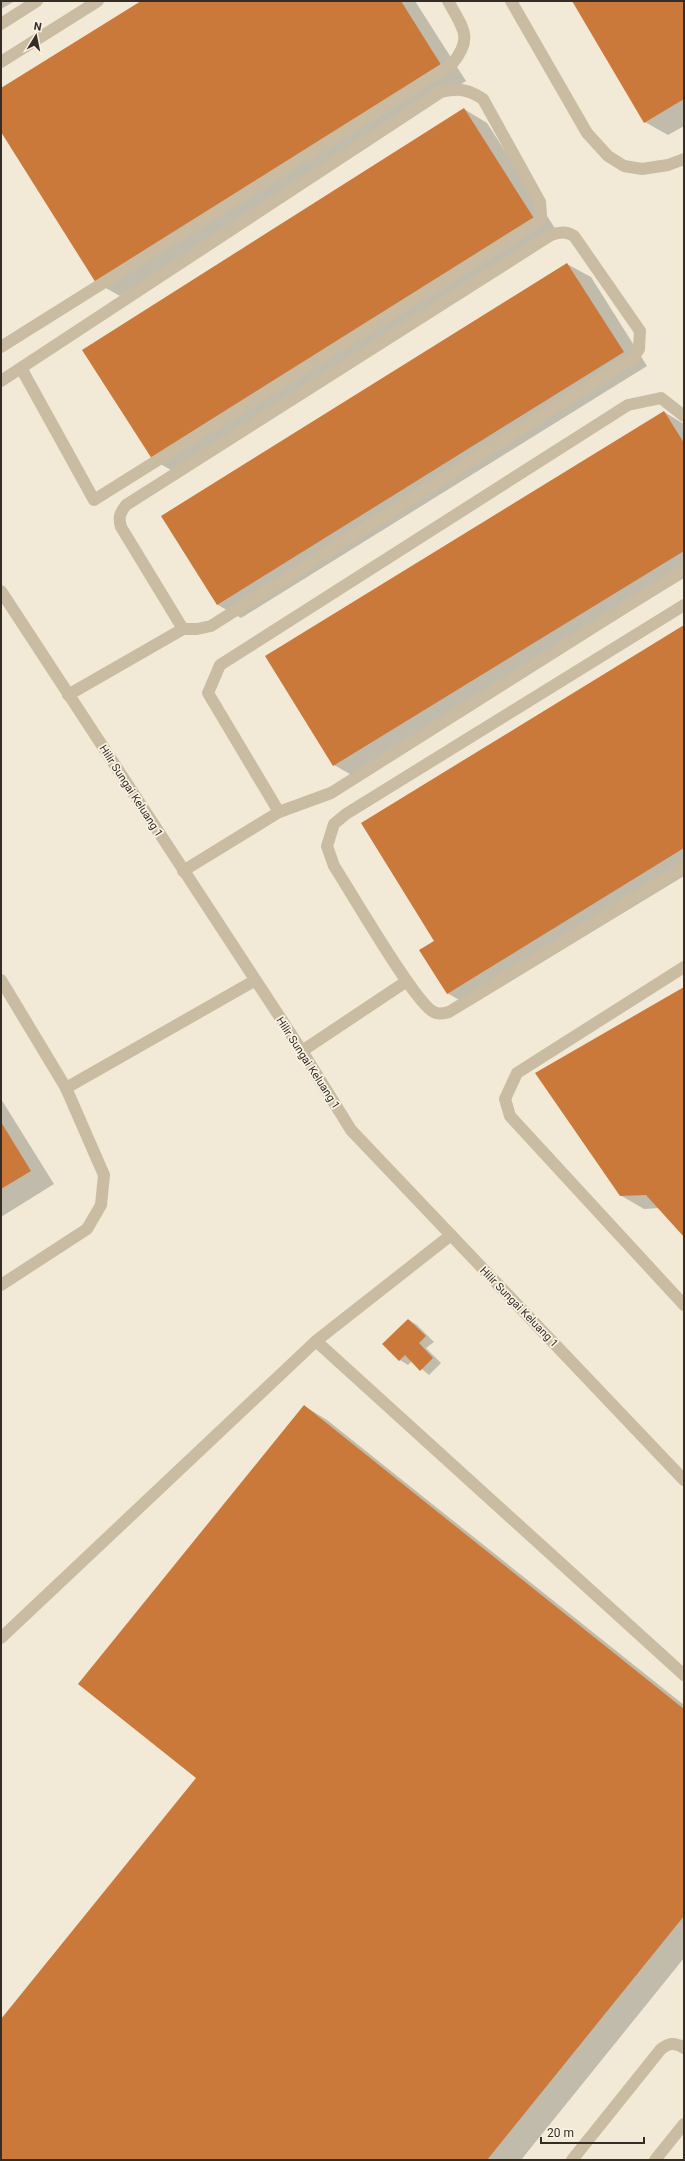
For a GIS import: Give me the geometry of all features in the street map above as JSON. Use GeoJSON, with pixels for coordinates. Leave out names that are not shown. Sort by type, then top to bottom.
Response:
{"type":"FeatureCollection","features":[{"type":"Feature","properties":{"kind":"street"},"geometry":{"type":"LineString","coordinates":[[1,24],[37,1]]}},
{"type":"Feature","properties":{"kind":"street"},"geometry":{"type":"LineString","coordinates":[[1,62],[98,1]]}},
{"type":"Feature","properties":{"kind":"street"},"geometry":{"type":"LineString","coordinates":[[1,347],[452,64],[464,50],[465,38],[462,26],[448,1]]}},
{"type":"Feature","properties":{"kind":"street"},"geometry":{"type":"LineString","coordinates":[[510,1],[587,133],[608,156],[624,166],[642,169],[668,165],[684,159]]}},
{"type":"Feature","properties":{"kind":"street"},"geometry":{"type":"LineString","coordinates":[[1,381],[441,92],[457,89],[471,91],[483,99],[540,202],[542,215],[539,221],[94,500],[21,368]]}},
{"type":"Feature","properties":{"kind":"street"},"geometry":{"type":"LineString","coordinates":[[68,695],[183,629],[197,629],[211,626],[634,357],[639,350],[640,330],[574,236],[568,232],[559,232],[551,235],[126,505],[121,511],[119,519],[121,526],[183,629]]}},
{"type":"Feature","properties":{"kind":"street"},"geometry":{"type":"LineString","coordinates":[[279,812],[208,693],[220,664],[628,405],[661,398],[684,416]]}},
{"type":"Feature","properties":{"kind":"street"},"geometry":{"type":"LineString","coordinates":[[183,871],[279,812],[331,792],[684,570]]}},
{"type":"Feature","properties":{"kind":"street","name":"Hilir Sungai Keluang 1"},"geometry":{"type":"LineString","coordinates":[[1,592],[254,981],[302,1051],[351,1130],[684,1480]]}},
{"type":"Feature","properties":{"kind":"street"},"geometry":{"type":"LineString","coordinates":[[684,605],[346,814],[334,824],[327,846],[334,866],[407,981],[434,1012],[442,1014],[449,1012],[684,867]]}},
{"type":"Feature","properties":{"kind":"street"},"geometry":{"type":"LineString","coordinates":[[684,967],[517,1073],[505,1099],[510,1116],[684,1305]]}},
{"type":"Feature","properties":{"kind":"street"},"geometry":{"type":"LineString","coordinates":[[1,980],[66,1088],[104,1175],[101,1205],[87,1230],[1,1285]]}},
{"type":"Feature","properties":{"kind":"street"},"geometry":{"type":"LineString","coordinates":[[66,1088],[254,981]]}},
{"type":"Feature","properties":{"kind":"street"},"geometry":{"type":"LineString","coordinates":[[302,1051],[407,981]]}},
{"type":"Feature","properties":{"kind":"street"},"geometry":{"type":"LineString","coordinates":[[1,1638],[316,1341],[451,1234]]}},
{"type":"Feature","properties":{"kind":"street"},"geometry":{"type":"LineString","coordinates":[[316,1341],[684,1675]]}},
{"type":"Feature","properties":{"kind":"street"},"geometry":{"type":"LineString","coordinates":[[572,2160],[661,2049],[667,2044],[675,2044],[684,2048]]}},
{"type":"Feature","properties":{"kind":"street"},"geometry":{"type":"LineString","coordinates":[[655,2160],[684,2124]]}},
{"type":"Feature","properties":{"kind":"building"},"geometry":{"type":"Polygon","coordinates":[[[141,1],[401,1],[443,68],[96,283],[1,132],[1,88],[141,1]]]}},
{"type":"Feature","properties":{"kind":"building"},"geometry":{"type":"Polygon","coordinates":[[[572,1],[684,1],[684,99],[644,123],[572,1]]]}},
{"type":"Feature","properties":{"kind":"building"},"geometry":{"type":"Polygon","coordinates":[[[464,108],[535,220],[154,462],[82,350],[464,108]]]}},
{"type":"Feature","properties":{"kind":"building"},"geometry":{"type":"Polygon","coordinates":[[[567,263],[624,352],[217,605],[161,516],[567,263]]]}},
{"type":"Feature","properties":{"kind":"building"},"geometry":{"type":"Polygon","coordinates":[[[664,411],[684,443],[684,551],[333,766],[265,656],[664,411]]]}},
{"type":"Feature","properties":{"kind":"building"},"geometry":{"type":"Polygon","coordinates":[[[684,625],[684,848],[447,994],[419,950],[434,941],[361,823],[684,625]]]}},
{"type":"Feature","properties":{"kind":"building"},"geometry":{"type":"Polygon","coordinates":[[[684,987],[684,1237],[646,1195],[620,1196],[535,1073],[684,987]]]}},
{"type":"Feature","properties":{"kind":"building"},"geometry":{"type":"Polygon","coordinates":[[[1,1122],[31,1171],[1,1189],[1,1122]]]}},
{"type":"Feature","properties":{"kind":"building"},"geometry":{"type":"Polygon","coordinates":[[[408,1319],[426,1336],[419,1343],[433,1358],[420,1371],[405,1355],[399,1361],[382,1344],[408,1319]]]}},
{"type":"Feature","properties":{"kind":"building"},"geometry":{"type":"Polygon","coordinates":[[[304,1405],[684,1709],[684,1916],[487,2160],[1,2160],[1,2019],[196,1778],[78,1684],[304,1405]]]}}]}
